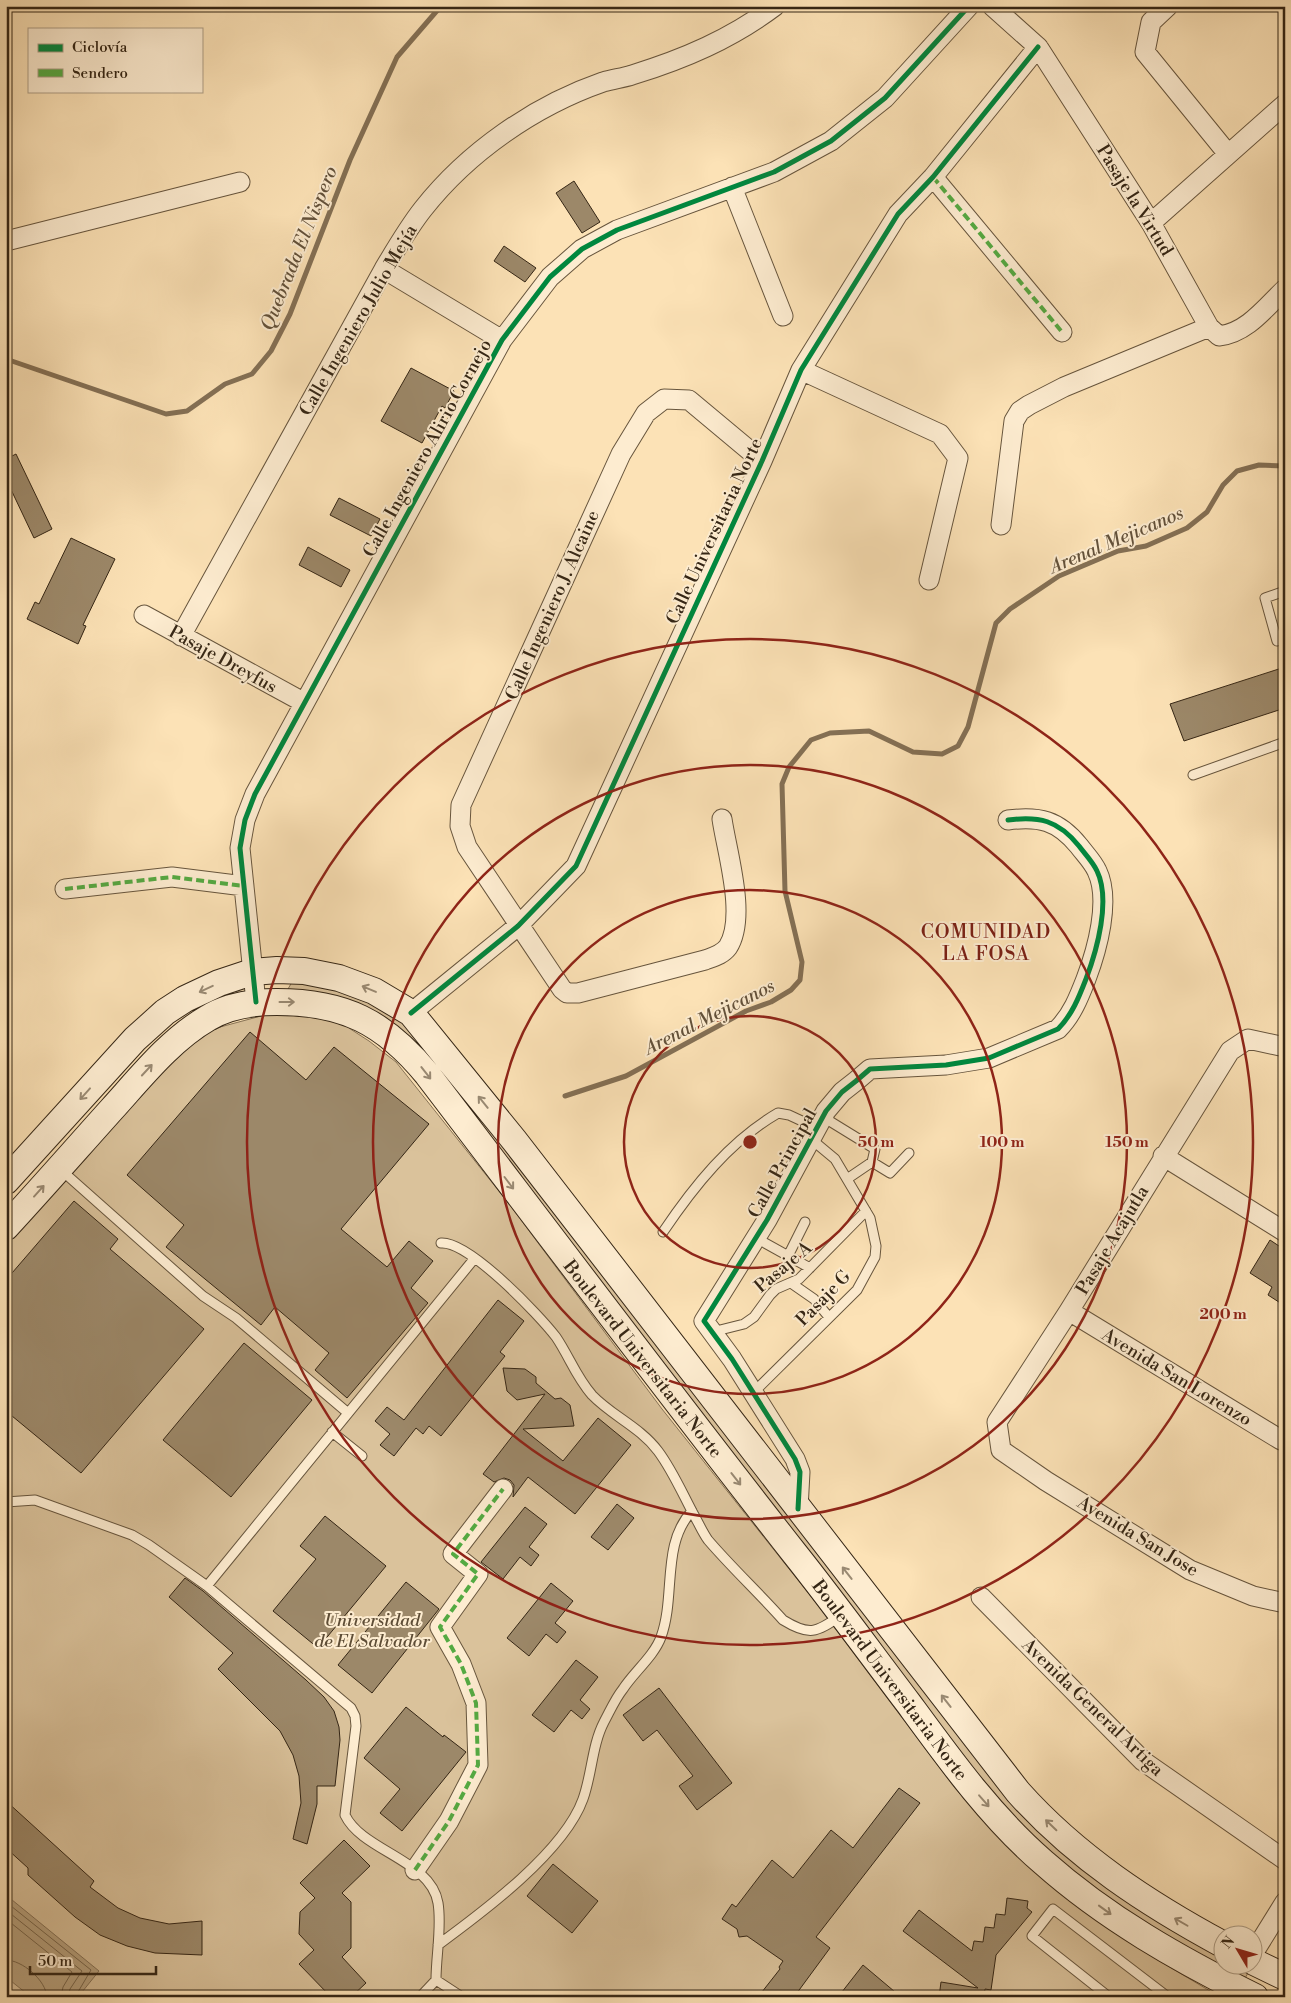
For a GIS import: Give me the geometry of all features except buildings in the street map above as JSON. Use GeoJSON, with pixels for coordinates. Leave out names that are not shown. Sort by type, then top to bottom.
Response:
{"type":"FeatureCollection","features":[{"type":"Feature","properties":{"kind":"main road","name":"Boulevard Universitaria Norte"},"geometry":{"type":"LineString","coordinates":[[6,1181],[134,1039],[165,1012],[185,999],[219,983],[252,972],[277,970],[304,971],[340,978],[374,991],[410,1013],[514,1140],[974,1737],[1028,1803],[1064,1837],[1123,1884],[1161,1910],[1214,1940]]}},
{"type":"Feature","properties":{"kind":"main road","name":"Boulevard Universitaria Norte"},"geometry":{"type":"LineString","coordinates":[[6,1227],[153,1064],[180,1038],[209,1017],[256,1002],[296,1002],[332,1006],[370,1022],[398,1042],[426,1074],[702,1436],[842,1614],[950,1761],[1009,1830],[1044,1863],[1111,1914],[1152,1942],[1255,1997]]}},
{"type":"Feature","properties":{"kind":"main road"},"geometry":{"type":"LineString","coordinates":[[1264,1967],[1285,1977]]}},
{"type":"Feature","properties":{"kind":"street","name":"Calle Ingeniero Julio Mejía"},"geometry":{"type":"LineString","coordinates":[[181,636],[384,269],[413,223],[439,190],[472,158],[529,117],[554,103],[603,82],[640,72],[712,46],[746,27],[775,6]]}},
{"type":"Feature","properties":{"kind":"street","name":"Calle Ingeniero Alirio Cornejo"},"geometry":{"type":"LineString","coordinates":[[256,1002],[240,848],[245,820],[255,794],[303,702],[502,340],[550,277],[582,249],[618,230],[774,172],[831,141],[885,98],[969,6]]}},
{"type":"Feature","properties":{"kind":"street","name":"Pasaje la Virtud"},"geometry":{"type":"LineString","coordinates":[[992,6],[1038,47],[1151,223],[1209,327]]}},
{"type":"Feature","properties":{"kind":"street"},"geometry":{"type":"LineString","coordinates":[[1168,6],[1151,22],[1145,52],[1228,154]]}},
{"type":"Feature","properties":{"kind":"street","name":"Calle Universitaria Norte"},"geometry":{"type":"LineString","coordinates":[[410,1013],[518,926],[576,866],[762,461],[801,370],[898,214],[933,177],[1038,47]]}},
{"type":"Feature","properties":{"kind":"street"},"geometry":{"type":"LineString","coordinates":[[1151,223],[1285,104]]}},
{"type":"Feature","properties":{"kind":"street"},"geometry":{"type":"LineString","coordinates":[[933,177],[1062,332]]}},
{"type":"Feature","properties":{"kind":"street"},"geometry":{"type":"LineString","coordinates":[[6,241],[240,182]]}},
{"type":"Feature","properties":{"kind":"street"},"geometry":{"type":"LineString","coordinates":[[732,187],[783,316]]}},
{"type":"Feature","properties":{"kind":"street"},"geometry":{"type":"LineString","coordinates":[[384,269],[502,340]]}},
{"type":"Feature","properties":{"kind":"street"},"geometry":{"type":"LineString","coordinates":[[1001,525],[1014,421],[1020,411],[1064,387],[1209,327],[1219,336],[1228,335],[1245,327],[1285,289]]}},
{"type":"Feature","properties":{"kind":"street"},"geometry":{"type":"LineString","coordinates":[[801,370],[940,434],[958,458],[929,580]]}},
{"type":"Feature","properties":{"kind":"street","name":"Calle Ingeniero J. Alcaine"},"geometry":{"type":"LineString","coordinates":[[722,819],[737,909],[734,931],[728,947],[720,955],[578,993],[567,993],[562,989],[518,926],[467,846],[460,826],[461,806],[621,454],[646,413],[664,399],[689,400],[762,461]]}},
{"type":"Feature","properties":{"kind":"street","name":"Pasaje Dreyfus"},"geometry":{"type":"LineString","coordinates":[[144,615],[303,702]]}},
{"type":"Feature","properties":{"kind":"street","name":"Calle Principal"},"geometry":{"type":"LineString","coordinates":[[711,1332],[704,1321],[756,1238],[817,1128],[842,1092],[870,1069],[972,1062],[989,1058],[1058,1029],[1064,1023],[1078,999],[1095,955],[1102,910],[1102,895],[1098,872],[1073,838],[1048,821],[1032,817],[1008,820]]}},
{"type":"Feature","properties":{"kind":"street"},"geometry":{"type":"LineString","coordinates":[[65,889],[172,877],[244,886]]}},
{"type":"Feature","properties":{"kind":"street","name":"Pasaje Acajutla"},"geometry":{"type":"LineString","coordinates":[[1001,1450],[997,1422],[1069,1311],[1163,1156],[1230,1051],[1248,1039],[1285,1047]]}},
{"type":"Feature","properties":{"kind":"street"},"geometry":{"type":"LineString","coordinates":[[1163,1156],[1285,1232]]}},
{"type":"Feature","properties":{"kind":"street","name":"Avenida San Lorenzo"},"geometry":{"type":"LineString","coordinates":[[1069,1311],[1281,1440],[1285,1440]]}},
{"type":"Feature","properties":{"kind":"street"},"geometry":{"type":"LineString","coordinates":[[711,1332],[795,1458],[800,1472],[798,1509]]}},
{"type":"Feature","properties":{"kind":"street","name":"Avenida San Jose"},"geometry":{"type":"LineString","coordinates":[[1001,1450],[1046,1481],[1190,1570],[1253,1596],[1285,1603]]}},
{"type":"Feature","properties":{"kind":"street"},"geometry":{"type":"LineString","coordinates":[[415,1870],[449,1821],[478,1765],[476,1703],[461,1664],[440,1627],[478,1574],[453,1554],[503,1489]]}},
{"type":"Feature","properties":{"kind":"street","name":"Avenida General Artiga"},"geometry":{"type":"LineString","coordinates":[[981,1597],[1144,1761],[1285,1860]]}},
{"type":"Feature","properties":{"kind":"street"},"geometry":{"type":"LineString","coordinates":[[1264,1936],[1285,1902]]}},
{"type":"Feature","properties":{"kind":"lane"},"geometry":{"type":"LineString","coordinates":[[1285,591],[1264,598],[1277,641],[1285,638]]}},
{"type":"Feature","properties":{"kind":"lane"},"geometry":{"type":"LineString","coordinates":[[1193,774],[1285,742]]}},
{"type":"Feature","properties":{"kind":"lane"},"geometry":{"type":"LineString","coordinates":[[663,1232],[690,1192],[756,1125],[778,1113],[789,1115],[817,1128],[875,1149],[872,1162],[847,1179]]}},
{"type":"Feature","properties":{"kind":"lane","name":"Pasaje G"},"geometry":{"type":"LineString","coordinates":[[753,1393],[828,1316],[857,1290],[875,1257],[876,1246],[870,1218],[817,1128]]}},
{"type":"Feature","properties":{"kind":"lane"},"geometry":{"type":"LineString","coordinates":[[872,1162],[890,1174],[909,1153]]}},
{"type":"Feature","properties":{"kind":"lane"},"geometry":{"type":"LineString","coordinates":[[59,1168],[203,1296],[236,1318],[348,1413]]}},
{"type":"Feature","properties":{"kind":"lane","name":"Pasaje A"},"geometry":{"type":"LineString","coordinates":[[711,1332],[744,1324],[754,1317],[776,1289],[799,1279],[866,1211]]}},
{"type":"Feature","properties":{"kind":"lane"},"geometry":{"type":"LineString","coordinates":[[788,1256],[805,1222]]}},
{"type":"Feature","properties":{"kind":"lane"},"geometry":{"type":"LineString","coordinates":[[756,1238],[810,1268]]}},
{"type":"Feature","properties":{"kind":"lane"},"geometry":{"type":"LineString","coordinates":[[441,1243],[449,1242],[461,1248],[504,1282],[542,1321],[556,1338],[578,1377],[594,1396],[643,1433],[670,1469],[707,1538],[783,1620],[797,1629],[811,1632],[823,1628],[842,1614]]}},
{"type":"Feature","properties":{"kind":"lane"},"geometry":{"type":"LineString","coordinates":[[207,1586],[474,1259]]}},
{"type":"Feature","properties":{"kind":"lane"},"geometry":{"type":"LineString","coordinates":[[791,1283],[814,1299],[828,1316]]}},
{"type":"Feature","properties":{"kind":"lane"},"geometry":{"type":"LineString","coordinates":[[332,1432],[362,1456]]}},
{"type":"Feature","properties":{"kind":"lane"},"geometry":{"type":"LineString","coordinates":[[6,1502],[34,1500],[132,1535],[150,1545],[207,1586],[351,1708],[355,1716],[356,1726],[345,1814],[356,1830],[415,1870],[432,1887],[438,1902],[436,1980],[420,1997]]}},
{"type":"Feature","properties":{"kind":"lane"},"geometry":{"type":"LineString","coordinates":[[438,1945],[475,1919],[509,1890],[534,1866],[569,1825],[583,1799],[602,1725],[621,1690],[661,1638],[666,1614],[674,1542],[681,1523],[692,1511]]}},
{"type":"Feature","properties":{"kind":"lane"},"geometry":{"type":"LineString","coordinates":[[1109,1997],[1032,1936],[1053,1909],[1168,1997]]}},
{"type":"Feature","properties":{"kind":"lane"},"geometry":{"type":"LineString","coordinates":[[436,1980],[462,1997]]}},
{"type":"Feature","properties":{"kind":"green space"},"geometry":{"type":"Polygon","coordinates":[[[292,982],[335,989],[383,1006],[422,1039],[1006,1793],[1148,1915],[1214,1952],[1214,1964],[1140,1926],[1016,1823],[419,1054],[289,994],[288,989],[292,982]]]}},
{"type":"Feature","properties":{"kind":"green space","name":"Universidad de El Salvador"},"geometry":{"type":"Polygon","coordinates":[[[276,1012],[338,1021],[369,1041],[396,1062],[506,1200],[662,1409],[813,1599],[954,1787],[1003,1842],[1050,1885],[1148,1954],[1220,1997],[6,1997],[6,1243],[149,1083],[209,1030],[276,1012]]]}},
{"type":"Feature","properties":{"kind":"green space"},"geometry":{"type":"Polygon","coordinates":[[[1236,1976],[1246,1976],[1244,1980],[1236,1976]]]}},
{"type":"Feature","properties":{"kind":"water"},"geometry":{"type":"Polygon","coordinates":[[[6,1895],[99,1971],[78,1997],[31,1997],[6,1977],[6,1895]]]}},
{"type":"Feature","properties":{"kind":"waterway","name":"Quebrada El Nispero"},"geometry":{"type":"LineString","coordinates":[[6,359],[166,414],[187,411],[225,384],[252,374],[271,351],[290,314],[350,160],[397,57],[441,6]]}},
{"type":"Feature","properties":{"kind":"waterway","name":"Arenal Mejicanos"},"geometry":{"type":"LineString","coordinates":[[565,1096],[626,1076],[746,1011],[771,1002],[791,990],[800,980],[802,962],[785,891],[782,784],[789,767],[811,740],[830,733],[869,731],[913,752],[942,754],[958,746],[968,727],[996,623],[1010,609],[1059,576],[1118,551],[1146,546],[1187,528],[1207,512],[1223,485],[1237,471],[1259,465],[1285,466]]}},
{"type":"Feature","properties":{"kind":"marked path"},"geometry":{"type":"LineString","coordinates":[[933,177],[1062,332]]}},
{"type":"Feature","properties":{"kind":"marked path"},"geometry":{"type":"LineString","coordinates":[[65,889],[172,877],[244,886]]}},
{"type":"Feature","properties":{"kind":"marked path"},"geometry":{"type":"LineString","coordinates":[[415,1870],[449,1821],[478,1765],[476,1703],[461,1664],[440,1627],[478,1574],[453,1554],[503,1489]]}},
{"type":"Feature","properties":{"kind":"cycle path"},"geometry":{"type":"LineString","coordinates":[[256,1002],[240,848],[245,820],[255,794],[502,340],[550,277],[582,249],[617,230],[774,172],[831,141],[885,98],[969,6]]}},
{"type":"Feature","properties":{"kind":"cycle path"},"geometry":{"type":"LineString","coordinates":[[411,1013],[518,926],[576,866],[762,461],[801,370],[898,214],[933,177],[1038,47]]}},
{"type":"Feature","properties":{"kind":"cycle path"},"geometry":{"type":"LineString","coordinates":[[798,1509],[800,1472],[795,1459],[732,1359],[704,1321],[767,1220],[826,1111],[842,1092],[870,1069],[946,1065],[989,1058],[1058,1029],[1071,1012],[1086,979],[1098,940],[1103,910],[1101,883],[1091,861],[1063,830],[1055,825],[1039,820],[1008,820]]}},
{"type":"Feature","properties":{"kind":"district","name":"COMUNIDAD LA FOSA"},"geometry":{"type":"Point","coordinates":[986,942]}}]}
